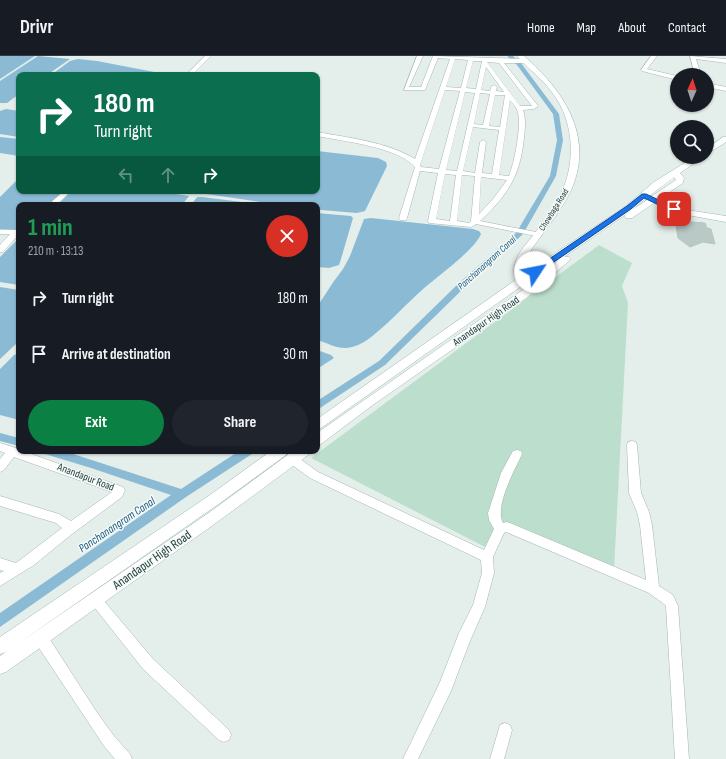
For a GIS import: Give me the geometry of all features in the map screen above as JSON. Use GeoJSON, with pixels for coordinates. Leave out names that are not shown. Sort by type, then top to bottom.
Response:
{"type":"FeatureCollection","features":[{"type":"Feature","properties":{"kind":"main road","name":"Chowbaga Road"},"geometry":{"type":"LineString","coordinates":[[522,59],[543,77],[556,94],[570,117],[575,134],[574,165],[567,191],[520,261],[518,270],[523,280]]}},
{"type":"Feature","properties":{"kind":"main road"},"geometry":{"type":"LineString","coordinates":[[714,147],[726,139]]}},
{"type":"Feature","properties":{"kind":"main road"},"geometry":{"type":"LineString","coordinates":[[674,173],[688,164]]}},
{"type":"Feature","properties":{"kind":"main road","name":"Anandapur High Road"},"geometry":{"type":"LineString","coordinates":[[320,423],[523,280],[629,208],[674,173],[680,178],[680,181],[654,200],[591,239],[532,286],[522,296],[366,404],[320,438]]}},
{"type":"Feature","properties":{"kind":"main road"},"geometry":{"type":"LineString","coordinates":[[644,195],[685,212],[726,219]]}},
{"type":"Feature","properties":{"kind":"main road"},"geometry":{"type":"LineString","coordinates":[[523,280],[532,286]]}},
{"type":"Feature","properties":{"kind":"main road","name":"Anandapur High Road"},"geometry":{"type":"LineString","coordinates":[[0,666],[215,516],[292,454]]}},
{"type":"Feature","properties":{"kind":"main road","name":"Anandapur High Road"},"geometry":{"type":"LineString","coordinates":[[0,646],[214,499],[292,454]]}},
{"type":"Feature","properties":{"kind":"street"},"geometry":{"type":"LineString","coordinates":[[192,72],[208,56]]}},
{"type":"Feature","properties":{"kind":"street"},"geometry":{"type":"LineString","coordinates":[[420,56],[406,89],[423,90],[436,56],[485,61],[522,59]]}},
{"type":"Feature","properties":{"kind":"street"},"geometry":{"type":"LineString","coordinates":[[654,56],[644,70],[670,76]]}},
{"type":"Feature","properties":{"kind":"street"},"geometry":{"type":"LineString","coordinates":[[403,218],[453,57]]}},
{"type":"Feature","properties":{"kind":"street"},"geometry":{"type":"LineString","coordinates":[[697,68],[693,57],[726,62]]}},
{"type":"Feature","properties":{"kind":"street"},"geometry":{"type":"LineString","coordinates":[[470,59],[442,171],[432,221],[468,225],[475,222],[481,218],[511,178],[518,156],[522,118],[519,108],[485,61]]}},
{"type":"Feature","properties":{"kind":"street"},"geometry":{"type":"LineString","coordinates":[[453,224],[460,173],[485,61]]}},
{"type":"Feature","properties":{"kind":"street"},"geometry":{"type":"LineString","coordinates":[[502,61],[535,106],[532,108],[519,108]]}},
{"type":"Feature","properties":{"kind":"street"},"geometry":{"type":"LineString","coordinates":[[486,127],[496,77]]}},
{"type":"Feature","properties":{"kind":"street"},"geometry":{"type":"LineString","coordinates":[[714,86],[726,89]]}},
{"type":"Feature","properties":{"kind":"street"},"geometry":{"type":"LineString","coordinates":[[443,88],[508,94]]}},
{"type":"Feature","properties":{"kind":"street"},"geometry":{"type":"LineString","coordinates":[[495,177],[508,94]]}},
{"type":"Feature","properties":{"kind":"street"},"geometry":{"type":"LineString","coordinates":[[470,125],[503,129]]}},
{"type":"Feature","properties":{"kind":"street"},"geometry":{"type":"LineString","coordinates":[[320,135],[386,149],[409,158],[418,166],[442,171],[511,178]]}},
{"type":"Feature","properties":{"kind":"street"},"geometry":{"type":"LineString","coordinates":[[475,222],[478,175],[483,142]]}},
{"type":"Feature","properties":{"kind":"street"},"geometry":{"type":"LineString","coordinates":[[55,202],[65,194]]}},
{"type":"Feature","properties":{"kind":"street"},"geometry":{"type":"LineString","coordinates":[[475,222],[538,235]]}},
{"type":"Feature","properties":{"kind":"street"},"geometry":{"type":"LineString","coordinates":[[0,232],[16,232]]}},
{"type":"Feature","properties":{"kind":"street"},"geometry":{"type":"LineString","coordinates":[[0,250],[16,233]]}},
{"type":"Feature","properties":{"kind":"street"},"geometry":{"type":"LineString","coordinates":[[632,445],[635,493],[643,512],[646,525],[653,589]]}},
{"type":"Feature","properties":{"kind":"street","name":"Anandapur Road"},"geometry":{"type":"LineString","coordinates":[[0,447],[16,453]]}},
{"type":"Feature","properties":{"kind":"street"},"geometry":{"type":"LineString","coordinates":[[0,467],[12,452]]}},
{"type":"Feature","properties":{"kind":"street","name":"Anandapur Road"},"geometry":{"type":"LineString","coordinates":[[0,580],[17,570],[68,530],[118,494],[119,490],[18,454]]}},
{"type":"Feature","properties":{"kind":"street"},"geometry":{"type":"LineString","coordinates":[[292,454],[314,475],[487,557]]}},
{"type":"Feature","properties":{"kind":"street"},"geometry":{"type":"LineString","coordinates":[[500,529],[495,520],[494,513],[506,473],[517,454]]}},
{"type":"Feature","properties":{"kind":"street"},"geometry":{"type":"LineString","coordinates":[[0,501],[59,519],[66,523],[68,530]]}},
{"type":"Feature","properties":{"kind":"street"},"geometry":{"type":"LineString","coordinates":[[410,759],[446,686],[464,638],[480,607],[488,573],[487,557],[500,529],[503,527],[510,528],[653,589],[665,595],[670,600],[672,606],[682,759]]}},
{"type":"Feature","properties":{"kind":"street"},"geometry":{"type":"LineString","coordinates":[[0,564],[17,570]]}},
{"type":"Feature","properties":{"kind":"street"},"geometry":{"type":"LineString","coordinates":[[95,599],[148,664],[224,735]]}},
{"type":"Feature","properties":{"kind":"street"},"geometry":{"type":"LineString","coordinates":[[40,637],[105,735],[124,759]]}},
{"type":"Feature","properties":{"kind":"street"},"geometry":{"type":"LineString","coordinates":[[497,759],[505,730]]}},
{"type":"Feature","properties":{"kind":"green space"},"geometry":{"type":"Polygon","coordinates":[[[599,245],[632,263],[622,286],[628,303],[614,570],[508,527],[495,552],[311,458],[316,454],[320,454],[320,451],[599,245]]]}},
{"type":"Feature","properties":{"kind":"water"},"geometry":{"type":"Polygon","coordinates":[[[0,56],[35,56],[0,79],[0,56]]]}},
{"type":"Feature","properties":{"kind":"water"},"geometry":{"type":"Polygon","coordinates":[[[38,56],[70,59],[51,72],[16,72],[16,96],[7,103],[0,103],[0,81],[38,56]]]}},
{"type":"Feature","properties":{"kind":"water"},"geometry":{"type":"Polygon","coordinates":[[[78,59],[97,61],[154,72],[55,72],[70,61],[78,59]]]}},
{"type":"Feature","properties":{"kind":"water"},"geometry":{"type":"Polygon","coordinates":[[[6,109],[16,111],[16,137],[0,134],[0,111],[6,109]]]}},
{"type":"Feature","properties":{"kind":"water"},"geometry":{"type":"Polygon","coordinates":[[[0,137],[16,139],[16,156],[0,153],[0,137]]]}},
{"type":"Feature","properties":{"kind":"water"},"geometry":{"type":"Polygon","coordinates":[[[320,151],[378,158],[386,162],[387,166],[365,211],[357,213],[321,210],[320,202],[260,202],[206,194],[320,194],[320,151]]]}},
{"type":"Feature","properties":{"kind":"water"},"geometry":{"type":"Polygon","coordinates":[[[16,181],[16,194],[62,194],[52,202],[16,202],[16,230],[0,229],[0,197],[16,181]]]}},
{"type":"Feature","properties":{"kind":"water"},"geometry":{"type":"Polygon","coordinates":[[[69,194],[175,194],[189,196],[184,202],[60,202],[69,194]]]}},
{"type":"Feature","properties":{"kind":"water"},"geometry":{"type":"Polygon","coordinates":[[[197,197],[202,197],[241,202],[193,202],[197,197]]]}},
{"type":"Feature","properties":{"kind":"water"},"geometry":{"type":"Polygon","coordinates":[[[320,213],[351,216],[353,218],[339,265],[329,268],[320,267],[320,213]]]}},
{"type":"Feature","properties":{"kind":"water"},"geometry":{"type":"Polygon","coordinates":[[[371,218],[473,229],[479,231],[481,234],[477,241],[463,256],[421,291],[382,328],[365,342],[348,348],[343,348],[320,341],[320,302],[350,256],[364,219],[371,218]]]}},
{"type":"Feature","properties":{"kind":"water"},"geometry":{"type":"Polygon","coordinates":[[[16,241],[16,285],[0,282],[0,257],[16,241]]]}},
{"type":"Feature","properties":{"kind":"water"},"geometry":{"type":"Polygon","coordinates":[[[0,287],[16,290],[16,344],[0,359],[0,287]]]}},
{"type":"Feature","properties":{"kind":"water"},"geometry":{"type":"Polygon","coordinates":[[[320,351],[331,355],[334,358],[320,367],[320,351]]]}},
{"type":"Feature","properties":{"kind":"water"},"geometry":{"type":"Polygon","coordinates":[[[16,354],[16,419],[0,415],[0,369],[16,354]]]}},
{"type":"Feature","properties":{"kind":"building"},"geometry":{"type":"Polygon","coordinates":[[[680,221],[705,223],[707,228],[711,229],[715,244],[703,242],[690,247],[678,238],[676,226],[681,226],[680,221]]]}},
{"type":"Feature","properties":{"kind":"waterway","name":"Panchanangram Canal"},"geometry":{"type":"LineString","coordinates":[[320,404],[382,363],[462,285],[519,234],[553,176],[560,140],[556,114],[519,64],[510,56]]}},
{"type":"Feature","properties":{"kind":"waterway"},"geometry":{"type":"LineString","coordinates":[[0,437],[16,441]]}},
{"type":"Feature","properties":{"kind":"waterway"},"geometry":{"type":"LineString","coordinates":[[60,454],[91,463],[182,494]]}},
{"type":"Feature","properties":{"kind":"waterway","name":"Panchanangram Canal"},"geometry":{"type":"LineString","coordinates":[[182,494],[243,454]]}},
{"type":"Feature","properties":{"kind":"waterway","name":"Panchanangram Canal"},"geometry":{"type":"LineString","coordinates":[[0,621],[182,494]]}},
{"type":"Feature","properties":{"kind":"route"},"geometry":{"type":"LineString","coordinates":[[535,272],[629,208],[644,195],[674,209]]}}]}
